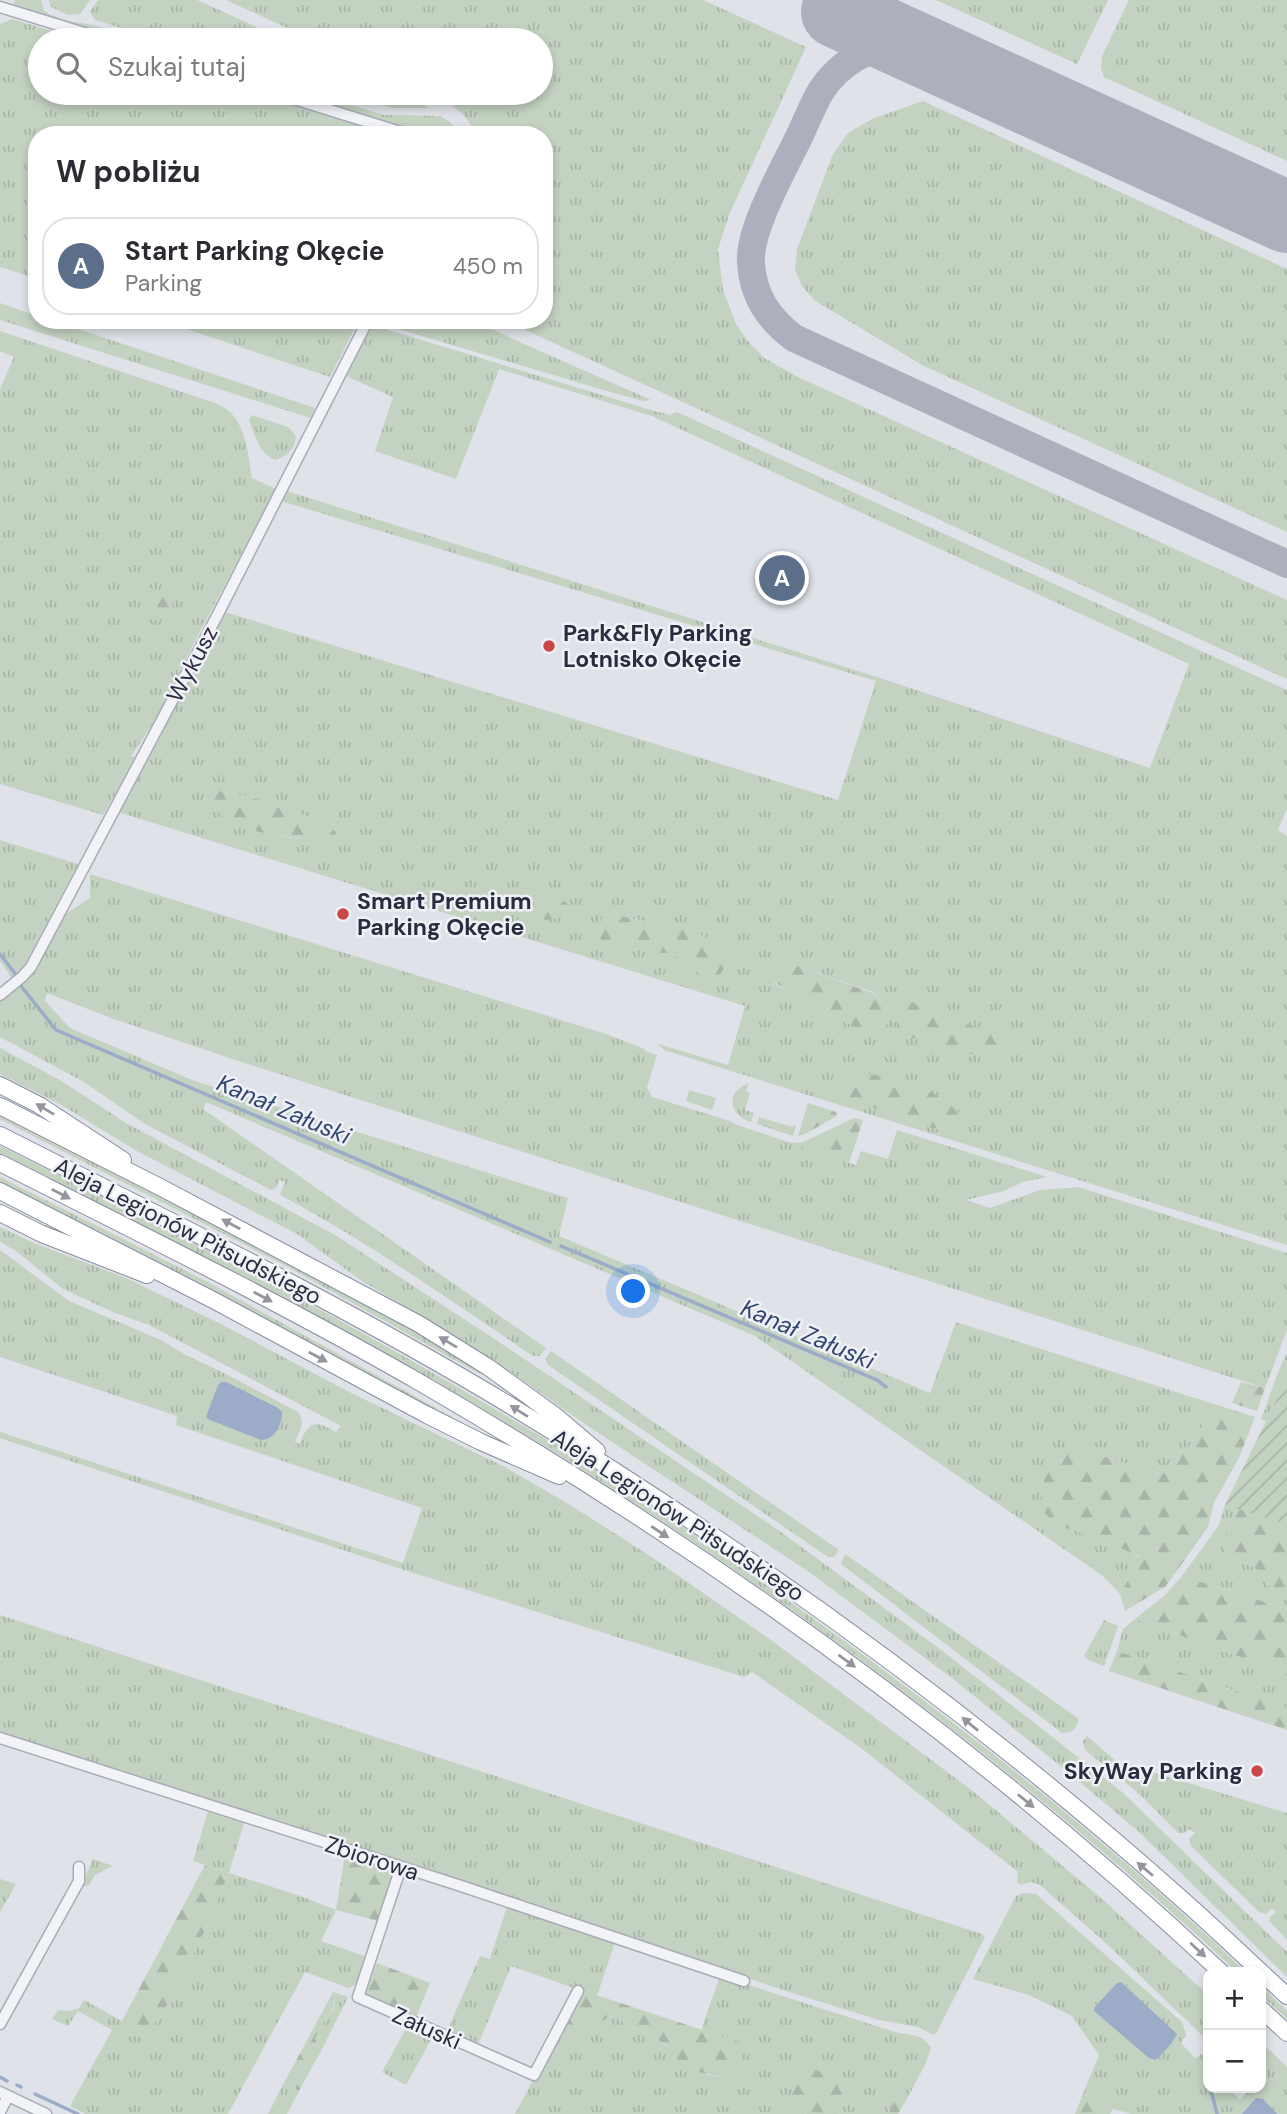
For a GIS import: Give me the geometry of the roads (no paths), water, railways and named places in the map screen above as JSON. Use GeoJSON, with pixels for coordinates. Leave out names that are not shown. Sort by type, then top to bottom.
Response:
{"type":"FeatureCollection","features":[{"type":"Feature","properties":{"kind":"highway"},"geometry":{"type":"LineString","coordinates":[[0,1085],[39,1105],[162,1188]]}},
{"type":"Feature","properties":{"kind":"highway"},"geometry":{"type":"LineString","coordinates":[[0,1106],[357,1290],[455,1346],[557,1417],[639,1486]]}},
{"type":"Feature","properties":{"kind":"highway","name":"Aleja Legionów Piłsudskiego"},"geometry":{"type":"LineString","coordinates":[[0,1135],[356,1318],[508,1405],[639,1486],[802,1597],[949,1707],[1182,1899],[1287,1996]]}},
{"type":"Feature","properties":{"kind":"highway","name":"Aleja Legionów Piłsudskiego"},"geometry":{"type":"LineString","coordinates":[[0,1163],[343,1340],[489,1424],[603,1494],[752,1593],[938,1730],[1103,1866],[1216,1967]]}},
{"type":"Feature","properties":{"kind":"highway"},"geometry":{"type":"LineString","coordinates":[[0,1191],[481,1442],[603,1494]]}},
{"type":"Feature","properties":{"kind":"highway"},"geometry":{"type":"LineString","coordinates":[[0,1213],[42,1234],[215,1301]]}},
{"type":"Feature","properties":{"kind":"highway"},"geometry":{"type":"LineString","coordinates":[[1266,2014],[1287,2033]]}},
{"type":"Feature","properties":{"kind":"street"},"geometry":{"type":"LineString","coordinates":[[0,7],[68,28]]}},
{"type":"Feature","properties":{"kind":"street"},"geometry":{"type":"LineString","coordinates":[[314,105],[381,126]]}},
{"type":"Feature","properties":{"kind":"street","name":"Wykusz"},"geometry":{"type":"LineString","coordinates":[[0,995],[31,967],[217,616],[363,329]]}},
{"type":"Feature","properties":{"kind":"street","name":"Zbiorowa"},"geometry":{"type":"LineString","coordinates":[[0,1738],[744,1981]]}},
{"type":"Feature","properties":{"kind":"street"},"geometry":{"type":"LineString","coordinates":[[0,2024],[79,1881],[79,1867]]}},
{"type":"Feature","properties":{"kind":"street","name":"Załuski"},"geometry":{"type":"LineString","coordinates":[[401,1867],[358,1997],[534,2075],[578,1991]]}},
{"type":"Feature","properties":{"kind":"street"},"geometry":{"type":"LineString","coordinates":[[0,2112],[4,2094],[46,2114]]}},
{"type":"Feature","properties":{"kind":"water"},"geometry":{"type":"Polygon","coordinates":[[[221,1382],[226,1382],[282,1412],[274,1435],[261,1440],[206,1417],[221,1382]]]}},
{"type":"Feature","properties":{"kind":"water"},"geometry":{"type":"Polygon","coordinates":[[[1121,1982],[1177,2034],[1156,2060],[1149,2058],[1094,2011],[1117,1983],[1121,1982]]]}},
{"type":"Feature","properties":{"kind":"water"},"geometry":{"type":"Polygon","coordinates":[[[1256,2098],[1263,2099],[1277,2114],[1242,2114],[1256,2098]]]}},
{"type":"Feature","properties":{"kind":"waterway","name":"Kanał Załuski"},"geometry":{"type":"LineString","coordinates":[[0,954],[17,976]]}},
{"type":"Feature","properties":{"kind":"waterway","name":"Kanał Załuski"},"geometry":{"type":"LineString","coordinates":[[21,986],[56,1030],[550,1242]]}},
{"type":"Feature","properties":{"kind":"waterway","name":"Kanał Załuski"},"geometry":{"type":"LineString","coordinates":[[561,1246],[877,1380],[886,1387]]}},
{"type":"Feature","properties":{"kind":"waterway"},"geometry":{"type":"LineString","coordinates":[[0,2077],[7,2081]]}},
{"type":"Feature","properties":{"kind":"waterway"},"geometry":{"type":"LineString","coordinates":[[17,2085],[21,2087]]}},
{"type":"Feature","properties":{"kind":"waterway","name":"Kanał Załuski"},"geometry":{"type":"LineString","coordinates":[[1212,2093],[1217,2114]]}},
{"type":"Feature","properties":{"kind":"waterway"},"geometry":{"type":"LineString","coordinates":[[35,2094],[78,2114]]}},
{"type":"Feature","properties":{"kind":"place","name":"Start Parking Okęcie"},"geometry":{"type":"Point","coordinates":[782,578]}},
{"type":"Feature","properties":{"kind":"place","name":"Park&Fly Parking Lotnisko Okęcie"},"geometry":{"type":"Point","coordinates":[549,646]}},
{"type":"Feature","properties":{"kind":"place","name":"Smart Premium Parking Okęcie"},"geometry":{"type":"Point","coordinates":[343,914]}},
{"type":"Feature","properties":{"kind":"place","name":"SkyWay Parking"},"geometry":{"type":"Point","coordinates":[1257,1771]}}]}
